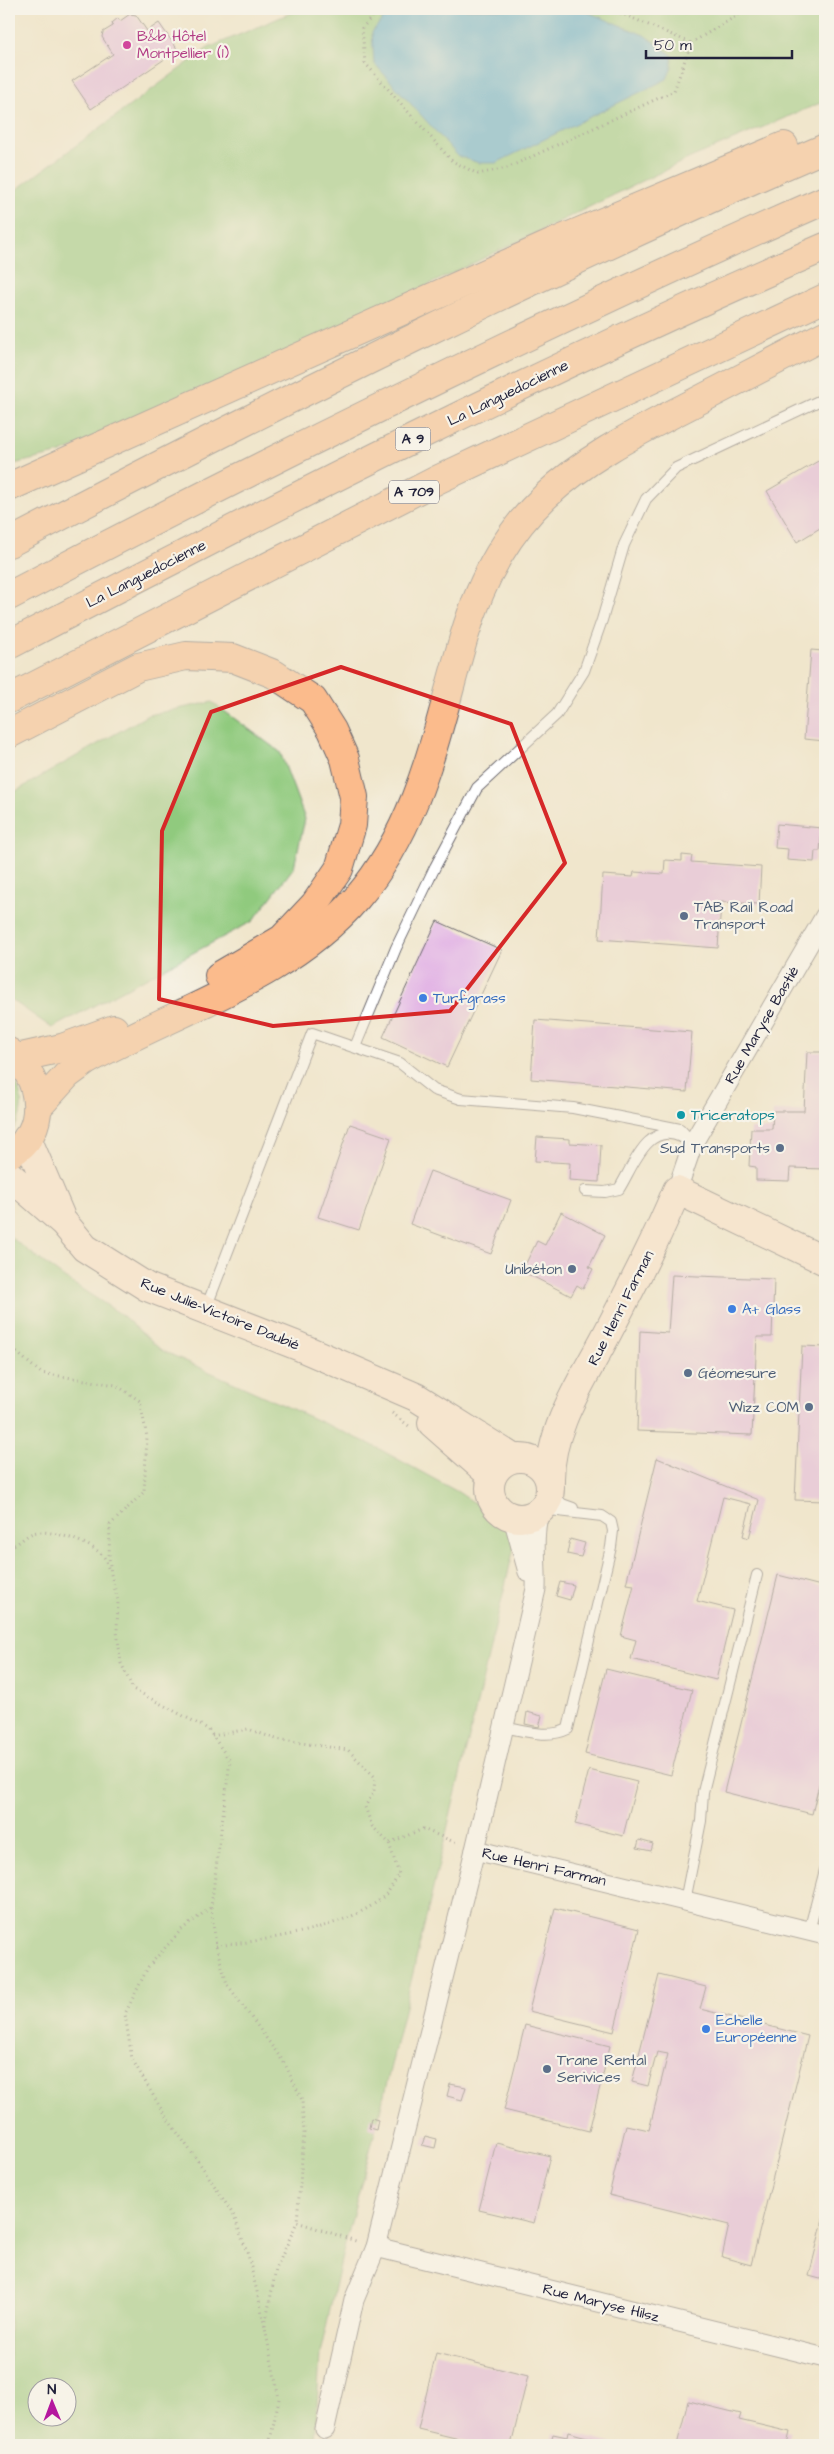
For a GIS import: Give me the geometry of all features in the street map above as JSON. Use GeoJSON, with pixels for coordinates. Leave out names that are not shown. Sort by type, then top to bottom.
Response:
{"type":"FeatureCollection","features":[{"type":"Feature","properties":{"kind":"main road"},"geometry":{"type":"LineString","coordinates":[[9,487],[560,240],[825,130]]}},
{"type":"Feature","properties":{"kind":"main road"},"geometry":{"type":"LineString","coordinates":[[9,543],[204,442],[453,319],[667,218],[825,148]]}},
{"type":"Feature","properties":{"kind":"main road"},"geometry":{"type":"LineString","coordinates":[[9,596],[432,383],[649,280],[825,200]]}},
{"type":"Feature","properties":{"kind":"main road","name":"La Languedocienne"},"geometry":{"type":"LineString","coordinates":[[9,645],[414,438],[825,247]]}},
{"type":"Feature","properties":{"kind":"main road","name":"A 709"},"geometry":{"type":"LineString","coordinates":[[9,699],[439,479],[825,298]]}},
{"type":"Feature","properties":{"kind":"main road"},"geometry":{"type":"LineString","coordinates":[[38,1107],[62,1080],[86,1061],[264,972],[325,930],[356,900],[386,859],[412,810],[431,756],[464,636],[479,592],[502,549],[545,495],[577,468],[615,444],[825,335]]}},
{"type":"Feature","properties":{"kind":"main road"},"geometry":{"type":"LineString","coordinates":[[9,734],[138,667],[186,656],[233,658],[274,674],[313,700],[332,730],[345,759],[354,797],[352,825],[339,869],[315,904],[282,939],[215,978],[109,1031],[62,1048],[13,1055]]}},
{"type":"Feature","properties":{"kind":"main road"},"geometry":{"type":"LineString","coordinates":[[13,1055],[28,1070],[35,1085],[38,1107],[35,1121],[18,1146]]}},
{"type":"Feature","properties":{"kind":"street","name":"Rue Maryse Bastié"},"geometry":{"type":"LineString","coordinates":[[677,1190],[693,1143],[825,916]]}},
{"type":"Feature","properties":{"kind":"street","name":"Rue Julie-Victoire Daubié"},"geometry":{"type":"LineString","coordinates":[[18,1146],[64,1223]]}},
{"type":"Feature","properties":{"kind":"street","name":"Rue Julie-Victoire Daubié"},"geometry":{"type":"LineString","coordinates":[[9,1175],[64,1223],[85,1248],[147,1287],[205,1310],[388,1397],[492,1476]]}},
{"type":"Feature","properties":{"kind":"street"},"geometry":{"type":"LineString","coordinates":[[677,1190],[825,1261]]}},
{"type":"Feature","properties":{"kind":"street","name":"Rue Henri Farman"},"geometry":{"type":"LineString","coordinates":[[531,1608],[526,1563],[539,1502],[561,1423],[655,1242],[677,1190]]}},
{"type":"Feature","properties":{"kind":"street","name":"Rue Julie-Victoire Daubié"},"geometry":{"type":"LineString","coordinates":[[388,1397],[416,1397],[522,1458]]}},
{"type":"Feature","properties":{"kind":"street","name":"Rue Henri Farman"},"geometry":{"type":"LineString","coordinates":[[522,1458],[561,1423]]}},
{"type":"Feature","properties":{"kind":"street"},"geometry":{"type":"LineString","coordinates":[[522,1458],[541,1464],[539,1502],[496,1507],[491,1498],[490,1488],[492,1476],[496,1468],[522,1458]]}},
{"type":"Feature","properties":{"kind":"street","name":"Rue Henri Farman"},"geometry":{"type":"LineString","coordinates":[[539,1502],[534,1538],[537,1567],[536,1589],[475,1850],[817,1933]]}},
{"type":"Feature","properties":{"kind":"street"},"geometry":{"type":"LineString","coordinates":[[325,2428],[354,2300],[376,2247],[475,1850]]}},
{"type":"Feature","properties":{"kind":"street","name":"Rue Maryse Hilsz"},"geometry":{"type":"LineString","coordinates":[[376,2247],[825,2358]]}},
{"type":"Feature","properties":{"kind":"lane"},"geometry":{"type":"LineString","coordinates":[[355,1048],[396,948],[435,867],[477,788],[557,714],[584,671],[602,620],[624,545],[646,499],[676,468],[825,398]]}},
{"type":"Feature","properties":{"kind":"lane"},"geometry":{"type":"LineString","coordinates":[[205,1310],[312,1033],[400,1063],[434,1090],[462,1098],[573,1108],[656,1124],[680,1129],[693,1143]]}},
{"type":"Feature","properties":{"kind":"lane"},"geometry":{"type":"LineString","coordinates":[[585,1191],[606,1192],[619,1189],[644,1144],[658,1135],[673,1134],[693,1143]]}},
{"type":"Feature","properties":{"kind":"lane"},"geometry":{"type":"LineString","coordinates":[[503,1727],[546,1735],[558,1734],[568,1729],[614,1531],[611,1522],[602,1516],[539,1502]]}},
{"type":"Feature","properties":{"kind":"lane"},"geometry":{"type":"LineString","coordinates":[[539,1502],[562,1504],[572,1507],[578,1512]]}},
{"type":"Feature","properties":{"kind":"lane"},"geometry":{"type":"LineString","coordinates":[[685,1901],[701,1822],[704,1792],[757,1575]]}},
{"type":"Feature","properties":{"kind":"lane"},"geometry":{"type":"LineString","coordinates":[[817,1933],[825,1870]]}},
{"type":"Feature","properties":{"kind":"path"},"geometry":{"type":"LineString","coordinates":[[379,9],[362,28],[365,63],[452,161],[478,174],[507,168],[674,91],[691,44],[742,10],[748,9]]}},
{"type":"Feature","properties":{"kind":"path"},"geometry":{"type":"LineString","coordinates":[[611,9],[691,44]]}},
{"type":"Feature","properties":{"kind":"path"},"geometry":{"type":"LineString","coordinates":[[9,1346],[41,1373],[116,1385],[140,1401],[147,1437],[144,1492],[110,1525],[110,1574]]}},
{"type":"Feature","properties":{"kind":"path"},"geometry":{"type":"LineString","coordinates":[[388,1397],[416,1431]]}},
{"type":"Feature","properties":{"kind":"path"},"geometry":{"type":"LineString","coordinates":[[9,1546],[14,1546],[33,1533],[51,1532],[87,1545],[103,1555],[118,1600],[117,1631],[121,1664],[133,1689],[208,1730],[230,1760],[210,1907],[216,1946],[227,1984],[285,2064],[302,2100],[304,2132],[298,2222],[276,2269],[265,2327]]}},
{"type":"Feature","properties":{"kind":"path"},"geometry":{"type":"LineString","coordinates":[[212,1736],[248,1729],[276,1739],[348,1750],[375,1777],[374,1791],[365,1806],[372,1826],[389,1843],[399,1874],[386,1894],[357,1914],[310,1930],[251,1942],[216,1946]]}},
{"type":"Feature","properties":{"kind":"path"},"geometry":{"type":"LineString","coordinates":[[389,1843],[423,1829],[475,1850]]}},
{"type":"Feature","properties":{"kind":"path"},"geometry":{"type":"LineString","coordinates":[[210,1907],[181,1930],[148,1967],[125,2014],[132,2059],[164,2114],[206,2171],[234,2216],[248,2255],[279,2398],[269,2445]]}},
{"type":"Feature","properties":{"kind":"path"},"geometry":{"type":"LineString","coordinates":[[298,2222],[376,2247]]}},
{"type":"Feature","properties":{"kind":"highlighted area"},"geometry":{"type":"Polygon","coordinates":[[[341,667],[511,724],[565,863],[450,1011],[273,1026],[159,999],[162,831],[211,712],[341,667]]]}},
{"type":"Feature","properties":{"kind":"green space"},"geometry":{"type":"Polygon","coordinates":[[[300,9],[825,9],[825,101],[690,158],[243,375],[61,453],[9,465],[9,195],[208,48],[300,9]]]}},
{"type":"Feature","properties":{"kind":"green space"},"geometry":{"type":"Polygon","coordinates":[[[212,702],[280,752],[305,819],[294,867],[253,921],[52,1028],[9,998],[9,795],[148,715],[212,702]]]}},
{"type":"Feature","properties":{"kind":"green space"},"geometry":{"type":"Polygon","coordinates":[[[9,1075],[15,1081],[21,1096],[21,1113],[9,1134],[9,1075]]]}},
{"type":"Feature","properties":{"kind":"green space"},"geometry":{"type":"Polygon","coordinates":[[[9,1236],[63,1277],[122,1315],[161,1350],[370,1444],[458,1492],[518,1531],[378,2120],[342,2256],[320,2354],[315,2441],[332,2445],[9,2445],[9,1236]]]}},
{"type":"Feature","properties":{"kind":"water"},"geometry":{"type":"Polygon","coordinates":[[[400,9],[580,9],[644,35],[672,55],[672,67],[667,79],[496,163],[479,163],[458,156],[374,63],[372,32],[388,13],[400,9]]]}},
{"type":"Feature","properties":{"kind":"building"},"geometry":{"type":"Polygon","coordinates":[[[130,14],[136,15],[147,31],[159,23],[178,50],[91,109],[72,81],[113,54],[102,37],[103,32],[113,26],[112,23],[118,18],[120,21],[130,14]]]}},
{"type":"Feature","properties":{"kind":"building"},"geometry":{"type":"Polygon","coordinates":[[[825,457],[825,525],[797,542],[767,491],[825,457]]]}},
{"type":"Feature","properties":{"kind":"building"},"geometry":{"type":"Polygon","coordinates":[[[824,636],[825,741],[804,739],[811,650],[823,651],[824,636]]]}},
{"type":"Feature","properties":{"kind":"building"},"geometry":{"type":"Polygon","coordinates":[[[777,824],[822,828],[820,851],[815,851],[814,862],[787,860],[788,849],[775,848],[777,824]]]}},
{"type":"Feature","properties":{"kind":"building"},"geometry":{"type":"Polygon","coordinates":[[[682,855],[692,856],[691,862],[761,867],[759,904],[721,902],[718,948],[599,939],[603,875],[633,877],[634,872],[664,874],[665,860],[682,861],[682,855]]]}},
{"type":"Feature","properties":{"kind":"building"},"geometry":{"type":"Polygon","coordinates":[[[437,921],[502,950],[447,1067],[383,1037],[437,921]]]}},
{"type":"Feature","properties":{"kind":"building"},"geometry":{"type":"Polygon","coordinates":[[[535,1020],[692,1032],[687,1092],[531,1079],[535,1020]]]}},
{"type":"Feature","properties":{"kind":"building"},"geometry":{"type":"Polygon","coordinates":[[[807,1052],[825,1052],[825,1169],[790,1168],[789,1181],[756,1180],[756,1167],[749,1166],[751,1129],[772,1129],[773,1111],[804,1111],[807,1052]]]}},
{"type":"Feature","properties":{"kind":"building"},"geometry":{"type":"Polygon","coordinates":[[[350,1124],[391,1138],[359,1230],[318,1217],[350,1124]]]}},
{"type":"Feature","properties":{"kind":"building"},"geometry":{"type":"Polygon","coordinates":[[[537,1137],[570,1139],[570,1143],[601,1145],[599,1182],[569,1180],[570,1163],[535,1161],[537,1137]]]}},
{"type":"Feature","properties":{"kind":"building"},"geometry":{"type":"Polygon","coordinates":[[[430,1171],[511,1200],[491,1254],[410,1224],[430,1171]]]}},
{"type":"Feature","properties":{"kind":"building"},"geometry":{"type":"Polygon","coordinates":[[[561,1212],[605,1235],[589,1267],[593,1269],[583,1289],[577,1285],[571,1296],[522,1271],[537,1241],[545,1245],[561,1212]]]}},
{"type":"Feature","properties":{"kind":"building"},"geometry":{"type":"Polygon","coordinates":[[[672,1275],[774,1279],[772,1337],[757,1337],[752,1435],[637,1431],[640,1331],[668,1333],[672,1275]]]}},
{"type":"Feature","properties":{"kind":"building"},"geometry":{"type":"Polygon","coordinates":[[[802,1346],[825,1347],[825,1501],[795,1500],[802,1346]]]}},
{"type":"Feature","properties":{"kind":"building"},"geometry":{"type":"Polygon","coordinates":[[[657,1458],[759,1500],[749,1538],[743,1536],[751,1504],[723,1497],[697,1601],[733,1610],[716,1680],[631,1659],[636,1640],[621,1636],[634,1585],[626,1584],[657,1458]]]}},
{"type":"Feature","properties":{"kind":"building"},"geometry":{"type":"Polygon","coordinates":[[[570,1539],[585,1543],[581,1557],[567,1554],[570,1539]]]}},
{"type":"Feature","properties":{"kind":"building"},"geometry":{"type":"Polygon","coordinates":[[[778,1575],[825,1587],[825,1760],[812,1814],[724,1792],[778,1575]]]}},
{"type":"Feature","properties":{"kind":"building"},"geometry":{"type":"Polygon","coordinates":[[[560,1582],[574,1585],[570,1600],[556,1596],[560,1582]]]}},
{"type":"Feature","properties":{"kind":"building"},"geometry":{"type":"Polygon","coordinates":[[[606,1669],[692,1690],[671,1775],[585,1754],[606,1669]]]}},
{"type":"Feature","properties":{"kind":"building"},"geometry":{"type":"Polygon","coordinates":[[[527,1712],[542,1716],[539,1727],[525,1724],[527,1712]]]}},
{"type":"Feature","properties":{"kind":"building"},"geometry":{"type":"Polygon","coordinates":[[[589,1770],[637,1782],[623,1836],[575,1824],[589,1770]]]}},
{"type":"Feature","properties":{"kind":"building"},"geometry":{"type":"Polygon","coordinates":[[[639,1840],[653,1844],[651,1851],[637,1848],[639,1840]]]}},
{"type":"Feature","properties":{"kind":"building"},"geometry":{"type":"Polygon","coordinates":[[[555,1908],[639,1929],[614,2032],[529,2011],[555,1908]]]}},
{"type":"Feature","properties":{"kind":"building"},"geometry":{"type":"Polygon","coordinates":[[[659,1975],[706,1987],[700,2009],[808,2036],[751,2265],[722,2257],[729,2225],[609,2195],[626,2125],[649,2130],[668,2054],[657,2052],[648,2086],[632,2082],[659,1975]]]}},
{"type":"Feature","properties":{"kind":"building"},"geometry":{"type":"Polygon","coordinates":[[[525,2025],[610,2046],[589,2131],[504,2110],[525,2025]]]}},
{"type":"Feature","properties":{"kind":"building"},"geometry":{"type":"Polygon","coordinates":[[[450,2084],[466,2087],[462,2100],[447,2096],[450,2084]]]}},
{"type":"Feature","properties":{"kind":"building"},"geometry":{"type":"Polygon","coordinates":[[[371,2118],[378,2120],[376,2130],[369,2128],[371,2118]]]}},
{"type":"Feature","properties":{"kind":"building"},"geometry":{"type":"Polygon","coordinates":[[[425,2136],[437,2139],[435,2148],[422,2145],[425,2136]]]}},
{"type":"Feature","properties":{"kind":"building"},"geometry":{"type":"Polygon","coordinates":[[[496,2143],[550,2156],[534,2223],[479,2210],[496,2143]]]}},
{"type":"Feature","properties":{"kind":"building"},"geometry":{"type":"Polygon","coordinates":[[[825,2212],[825,2286],[823,2285],[824,2280],[809,2276],[825,2212]]]}},
{"type":"Feature","properties":{"kind":"building"},"geometry":{"type":"Polygon","coordinates":[[[436,2353],[528,2376],[511,2445],[484,2445],[418,2429],[436,2353]]]}},
{"type":"Feature","properties":{"kind":"building"},"geometry":{"type":"Polygon","coordinates":[[[688,2401],[741,2414],[739,2420],[790,2432],[787,2445],[677,2445],[688,2401]]]}},
{"type":"Feature","properties":{"kind":"building"},"geometry":{"type":"Polygon","coordinates":[[[568,2432],[617,2445],[550,2445],[553,2434],[567,2437],[568,2432]]]}},
{"type":"Feature","properties":{"kind":"place","name":"B&b Hôtel Montpellier (1)"},"geometry":{"type":"Point","coordinates":[127,45]}},
{"type":"Feature","properties":{"kind":"place","name":"TAB Rail Road Transport"},"geometry":{"type":"Point","coordinates":[684,916]}},
{"type":"Feature","properties":{"kind":"place","name":"Turfgrass"},"geometry":{"type":"Point","coordinates":[423,998]}},
{"type":"Feature","properties":{"kind":"place","name":"Triceratops"},"geometry":{"type":"Point","coordinates":[681,1115]}},
{"type":"Feature","properties":{"kind":"place","name":"Sud Transports"},"geometry":{"type":"Point","coordinates":[780,1148]}},
{"type":"Feature","properties":{"kind":"place","name":"Unibéton"},"geometry":{"type":"Point","coordinates":[572,1269]}},
{"type":"Feature","properties":{"kind":"place","name":"A+ Glass"},"geometry":{"type":"Point","coordinates":[732,1309]}},
{"type":"Feature","properties":{"kind":"place","name":"Géomesure"},"geometry":{"type":"Point","coordinates":[688,1373]}},
{"type":"Feature","properties":{"kind":"place","name":"Wizz COM"},"geometry":{"type":"Point","coordinates":[809,1407]}},
{"type":"Feature","properties":{"kind":"place","name":"Echelle Européenne"},"geometry":{"type":"Point","coordinates":[706,2029]}},
{"type":"Feature","properties":{"kind":"place","name":"Trane Rental Serivices"},"geometry":{"type":"Point","coordinates":[547,2069]}}]}
